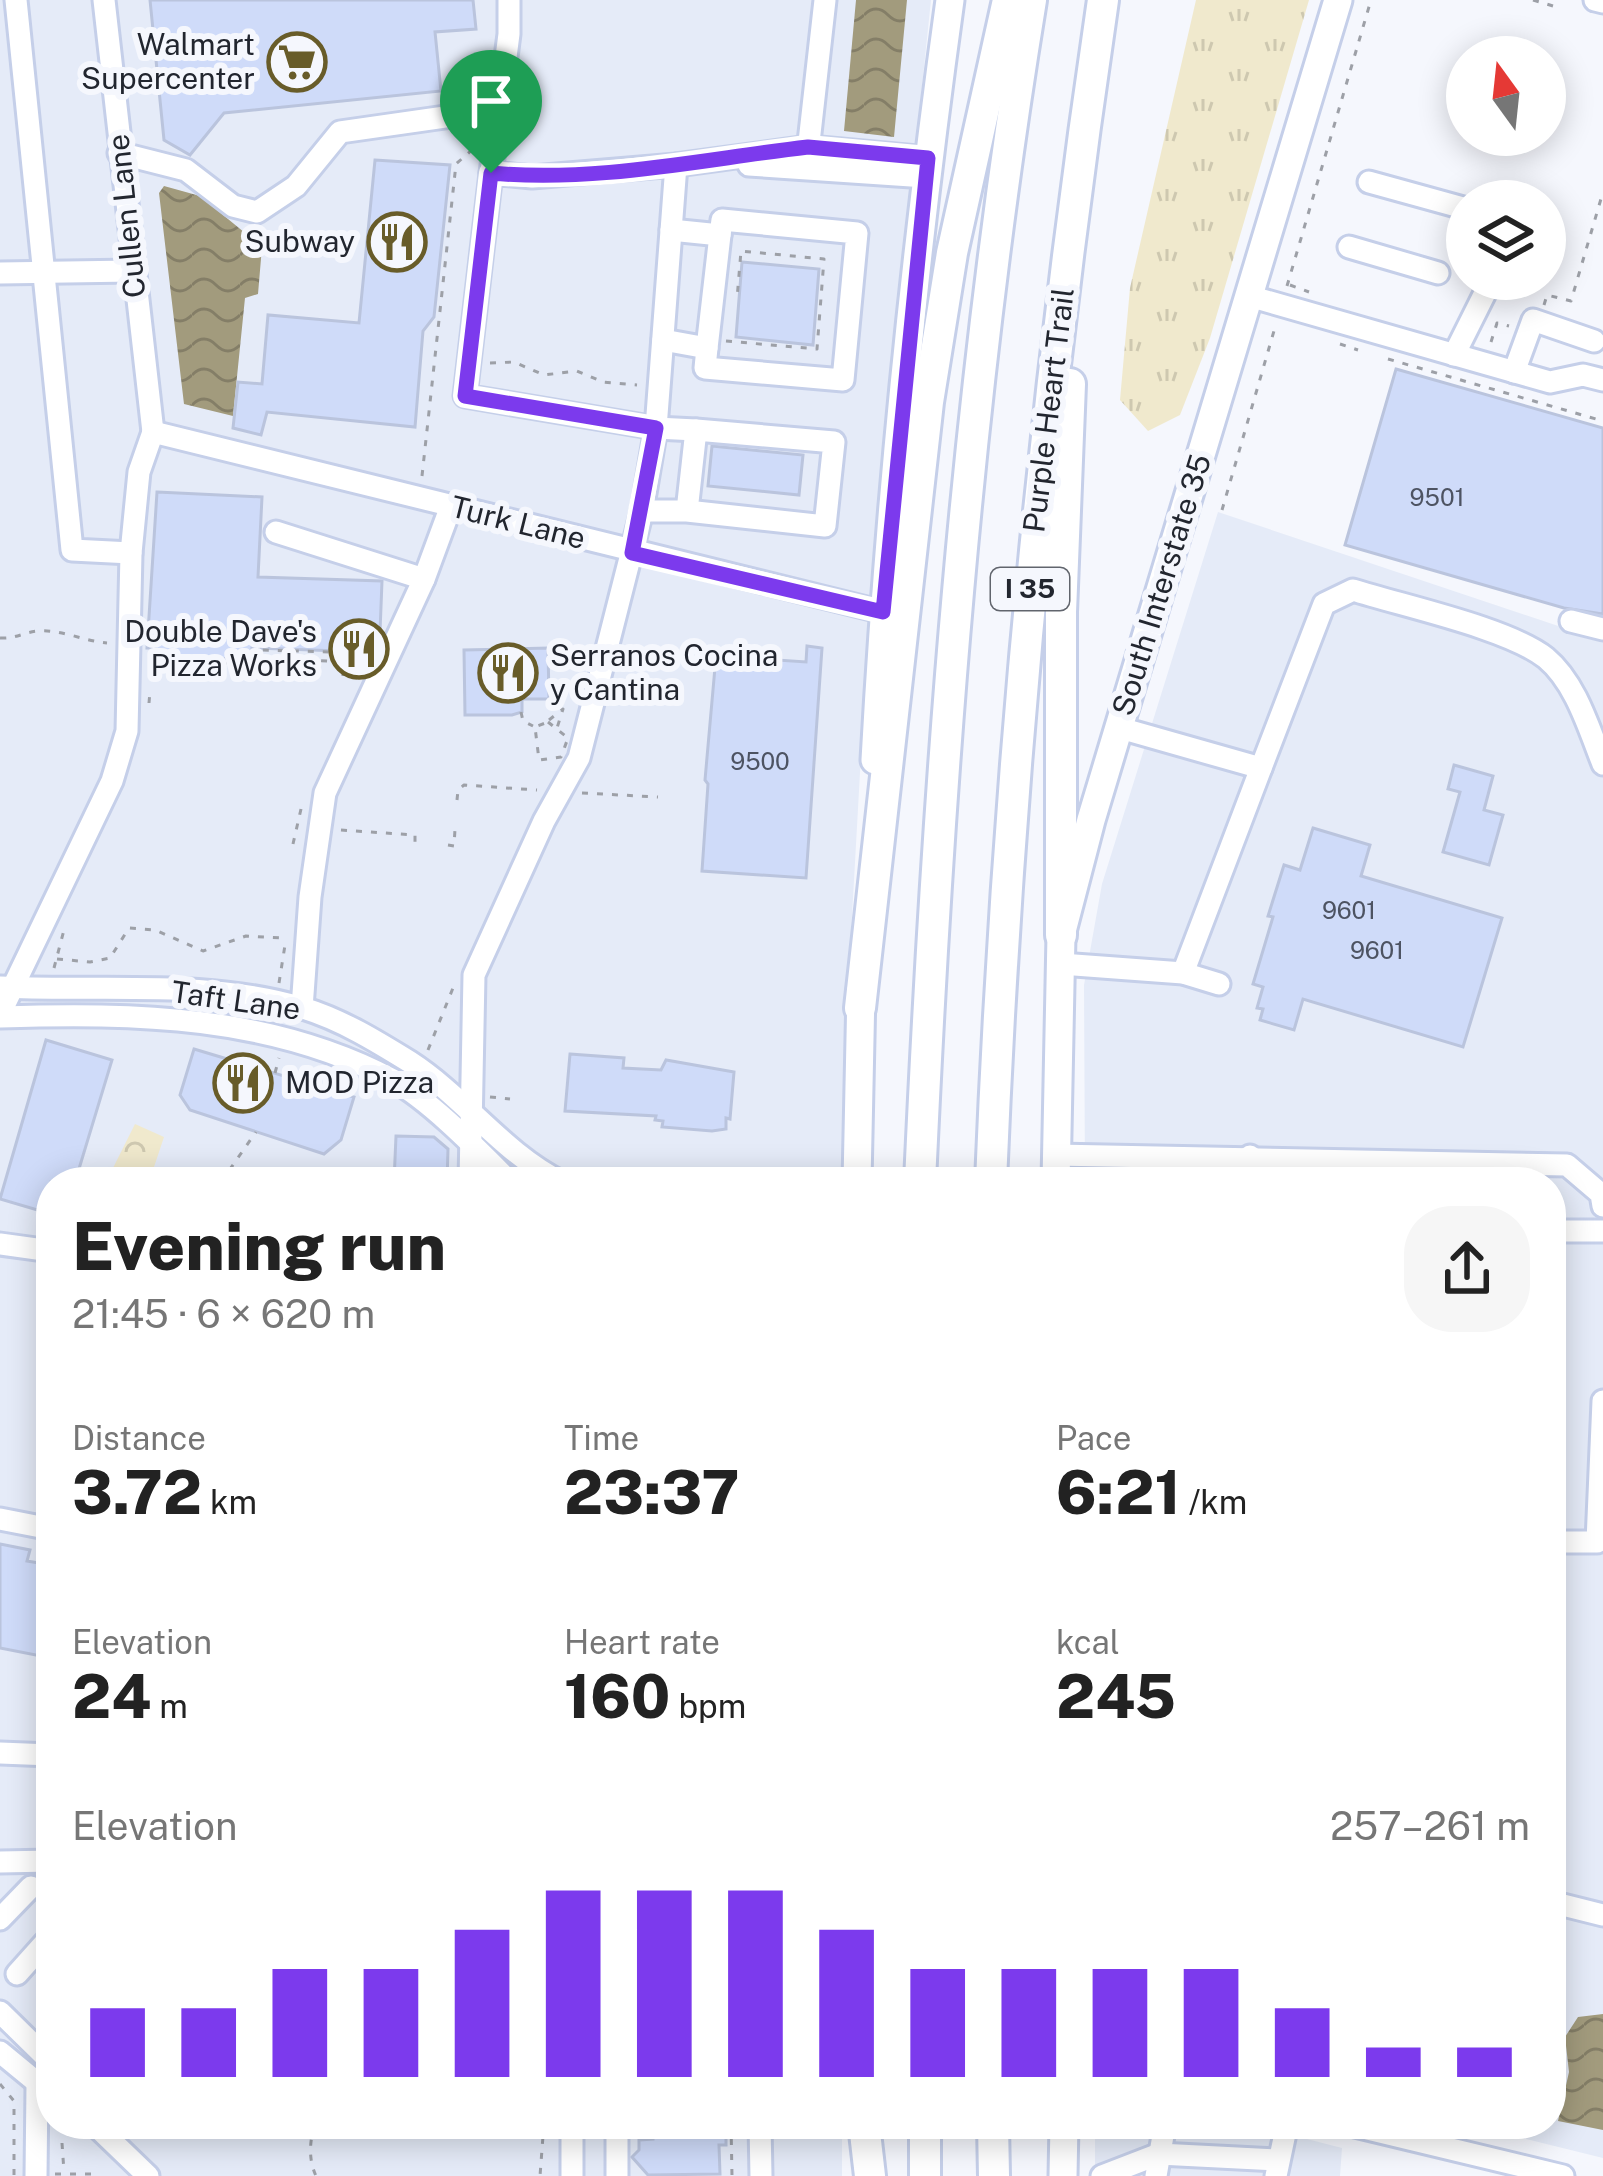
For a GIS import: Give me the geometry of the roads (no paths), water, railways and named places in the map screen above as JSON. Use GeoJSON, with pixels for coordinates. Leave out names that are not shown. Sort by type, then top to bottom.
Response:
{"type":"FeatureCollection","features":[{"type":"Feature","properties":{"kind":"highway"},"geometry":{"type":"LineString","coordinates":[[860,1008],[938,333],[1008,0]]}},
{"type":"Feature","properties":{"kind":"highway","name":"I 35"},"geometry":{"type":"LineString","coordinates":[[921,1167],[951,645],[1005,172],[1031,0]]}},
{"type":"Feature","properties":{"kind":"highway","name":"Purple Heart Trail"},"geometry":{"type":"LineString","coordinates":[[992,1167],[1022,664],[1079,161],[1103,0]]}},
{"type":"Feature","properties":{"kind":"highway"},"geometry":{"type":"LineString","coordinates":[[1061,950],[1060,612],[1079,161]]}},
{"type":"Feature","properties":{"kind":"highway"},"geometry":{"type":"LineString","coordinates":[[864,2139],[870,2176]]}},
{"type":"Feature","properties":{"kind":"highway"},"geometry":{"type":"LineString","coordinates":[[925,2139],[925,2176]]}},
{"type":"Feature","properties":{"kind":"highway"},"geometry":{"type":"LineString","coordinates":[[993,2139],[994,2176]]}},
{"type":"Feature","properties":{"kind":"main road"},"geometry":{"type":"LineString","coordinates":[[857,1167],[860,1008],[883,612],[927,168],[950,0]]}},
{"type":"Feature","properties":{"kind":"main road","name":"South Interstate 35"},"geometry":{"type":"LineString","coordinates":[[1055,1167],[1061,950],[1120,728],[1338,0]]}},
{"type":"Feature","properties":{"kind":"main road"},"geometry":{"type":"LineString","coordinates":[[857,2176],[860,2139]]}},
{"type":"Feature","properties":{"kind":"main road"},"geometry":{"type":"LineString","coordinates":[[1063,2176],[1064,2139]]}},
{"type":"Feature","properties":{"kind":"street"},"geometry":{"type":"LineString","coordinates":[[16,0],[72,550],[131,553]]}},
{"type":"Feature","properties":{"kind":"street","name":"Cullen Lane"},"geometry":{"type":"LineString","coordinates":[[104,0],[153,431]]}},
{"type":"Feature","properties":{"kind":"street"},"geometry":{"type":"LineString","coordinates":[[509,0],[509,34],[465,396],[656,428],[834,442],[825,526],[687,511],[642,512]]}},
{"type":"Feature","properties":{"kind":"street"},"geometry":{"type":"LineString","coordinates":[[807,157],[825,0]]}},
{"type":"Feature","properties":{"kind":"street"},"geometry":{"type":"LineString","coordinates":[[119,153],[186,170],[232,206],[257,212],[296,186],[340,132],[452,116],[498,123]]}},
{"type":"Feature","properties":{"kind":"street"},"geometry":{"type":"LineString","coordinates":[[491,173],[532,177],[807,157],[927,168]]}},
{"type":"Feature","properties":{"kind":"street"},"geometry":{"type":"LineString","coordinates":[[470,1167],[477,1101],[474,975],[544,820],[579,758],[642,512],[656,428],[676,165]]}},
{"type":"Feature","properties":{"kind":"street"},"geometry":{"type":"LineString","coordinates":[[1369,182],[1446,202]]}},
{"type":"Feature","properties":{"kind":"street"},"geometry":{"type":"LineString","coordinates":[[722,220],[857,233],[843,380],[705,368],[713,344],[722,220]]}},
{"type":"Feature","properties":{"kind":"street"},"geometry":{"type":"LineString","coordinates":[[671,230],[720,235]]}},
{"type":"Feature","properties":{"kind":"street"},"geometry":{"type":"LineString","coordinates":[[1349,248],[1438,273]]}},
{"type":"Feature","properties":{"kind":"street"},"geometry":{"type":"LineString","coordinates":[[0,274],[133,271]]}},
{"type":"Feature","properties":{"kind":"street"},"geometry":{"type":"LineString","coordinates":[[1249,296],[1550,382],[1583,375],[1603,380]]}},
{"type":"Feature","properties":{"kind":"street"},"geometry":{"type":"LineString","coordinates":[[1454,355],[1482,300]]}},
{"type":"Feature","properties":{"kind":"street"},"geometry":{"type":"LineString","coordinates":[[1514,371],[1533,320],[1594,341]]}},
{"type":"Feature","properties":{"kind":"street"},"geometry":{"type":"LineString","coordinates":[[663,340],[713,344]]}},
{"type":"Feature","properties":{"kind":"street"},"geometry":{"type":"LineString","coordinates":[[687,511],[696,430]]}},
{"type":"Feature","properties":{"kind":"street"},"geometry":{"type":"LineString","coordinates":[[0,1016],[6,987],[112,781],[127,731],[131,553],[139,472],[153,431]]}},
{"type":"Feature","properties":{"kind":"street","name":"Turk Lane"},"geometry":{"type":"LineString","coordinates":[[153,431],[883,612]]}},
{"type":"Feature","properties":{"kind":"street"},"geometry":{"type":"LineString","coordinates":[[302,1008],[310,897],[325,794],[424,579],[451,506]]}},
{"type":"Feature","properties":{"kind":"street"},"geometry":{"type":"LineString","coordinates":[[276,532],[424,579]]}},
{"type":"Feature","properties":{"kind":"street"},"geometry":{"type":"LineString","coordinates":[[1183,973],[1324,604],[1353,590],[1510,637],[1548,660],[1580,705],[1603,764]]}},
{"type":"Feature","properties":{"kind":"street"},"geometry":{"type":"LineString","coordinates":[[1571,621],[1603,629]]}},
{"type":"Feature","properties":{"kind":"street"},"geometry":{"type":"LineString","coordinates":[[1120,728],[1261,768]]}},
{"type":"Feature","properties":{"kind":"street"},"geometry":{"type":"LineString","coordinates":[[1061,950],[1219,984]]}},
{"type":"Feature","properties":{"kind":"street","name":"Taft Lane"},"geometry":{"type":"LineString","coordinates":[[6,987],[217,992],[302,1008],[358,1030],[477,1101],[534,1167]]}},
{"type":"Feature","properties":{"kind":"street","name":"Taft Lane"},"geometry":{"type":"LineString","coordinates":[[0,1016],[114,1014],[219,1023],[299,1041],[396,1082],[495,1167]]}},
{"type":"Feature","properties":{"kind":"street"},"geometry":{"type":"LineString","coordinates":[[848,1167],[857,1126]]}},
{"type":"Feature","properties":{"kind":"street"},"geometry":{"type":"LineString","coordinates":[[1071,1167],[1250,1156],[1567,1166],[1600,1194],[1603,1206]]}},
{"type":"Feature","properties":{"kind":"street"},"geometry":{"type":"LineString","coordinates":[[1250,1156],[1250,1167]]}},
{"type":"Feature","properties":{"kind":"street"},"geometry":{"type":"LineString","coordinates":[[1379,1159],[1379,1167]]}},
{"type":"Feature","properties":{"kind":"street"},"geometry":{"type":"LineString","coordinates":[[1566,1231],[1603,1231]]}},
{"type":"Feature","properties":{"kind":"street"},"geometry":{"type":"LineString","coordinates":[[0,1244],[36,1249]]}},
{"type":"Feature","properties":{"kind":"street"},"geometry":{"type":"LineString","coordinates":[[1566,1542],[1597,1542],[1603,1401]]}},
{"type":"Feature","properties":{"kind":"street"},"geometry":{"type":"LineString","coordinates":[[0,1519],[36,1526]]}},
{"type":"Feature","properties":{"kind":"street"},"geometry":{"type":"LineString","coordinates":[[0,1753],[36,1754]]}},
{"type":"Feature","properties":{"kind":"street"},"geometry":{"type":"LineString","coordinates":[[0,1862],[36,1861]]}},
{"type":"Feature","properties":{"kind":"street"},"geometry":{"type":"LineString","coordinates":[[0,1919],[31,1887]]}},
{"type":"Feature","properties":{"kind":"street"},"geometry":{"type":"LineString","coordinates":[[1566,1906],[1603,1915]]}},
{"type":"Feature","properties":{"kind":"street"},"geometry":{"type":"LineString","coordinates":[[17,1973],[36,1952]]}},
{"type":"Feature","properties":{"kind":"street"},"geometry":{"type":"LineString","coordinates":[[0,2012],[36,2061]]}},
{"type":"Feature","properties":{"kind":"street"},"geometry":{"type":"LineString","coordinates":[[0,2051],[36,2070]]}},
{"type":"Feature","properties":{"kind":"street"},"geometry":{"type":"LineString","coordinates":[[42,2175],[44,2139]]}},
{"type":"Feature","properties":{"kind":"street"},"geometry":{"type":"LineString","coordinates":[[110,2139],[148,2176]]}},
{"type":"Feature","properties":{"kind":"street"},"geometry":{"type":"LineString","coordinates":[[572,2139],[572,2176]]}},
{"type":"Feature","properties":{"kind":"street"},"geometry":{"type":"LineString","coordinates":[[617,2139],[617,2176]]}},
{"type":"Feature","properties":{"kind":"street"},"geometry":{"type":"LineString","coordinates":[[760,2139],[761,2176]]}},
{"type":"Feature","properties":{"kind":"street"},"geometry":{"type":"LineString","coordinates":[[1409,2139],[1563,2176]]}},
{"type":"Feature","properties":{"kind":"street"},"geometry":{"type":"LineString","coordinates":[[1102,2176],[1158,2165],[1277,2168]]}},
{"type":"Feature","properties":{"kind":"water"},"geometry":{"type":"Polygon","coordinates":[[[856,0],[907,0],[894,137],[844,131],[856,0]]]}},
{"type":"Feature","properties":{"kind":"water"},"geometry":{"type":"Polygon","coordinates":[[[164,186],[200,196],[262,247],[258,294],[245,298],[233,416],[184,404],[159,193],[164,186]]]}},
{"type":"Feature","properties":{"kind":"water"},"geometry":{"type":"Polygon","coordinates":[[[1603,2014],[1603,2130],[1566,2123],[1566,2035],[1578,2017],[1603,2014]]]}},
{"type":"Feature","properties":{"kind":"place","name":"Walmart Supercenter"},"geometry":{"type":"Point","coordinates":[297,62]}},
{"type":"Feature","properties":{"kind":"place","name":"Subway"},"geometry":{"type":"Point","coordinates":[397,242]}},
{"type":"Feature","properties":{"kind":"place","name":"Double Dave's Pizza Works"},"geometry":{"type":"Point","coordinates":[359,649]}},
{"type":"Feature","properties":{"kind":"place","name":"Serranos Cocina y Cantina"},"geometry":{"type":"Point","coordinates":[508,673]}},
{"type":"Feature","properties":{"kind":"place","name":"MOD Pizza"},"geometry":{"type":"Point","coordinates":[243,1083]}}]}
